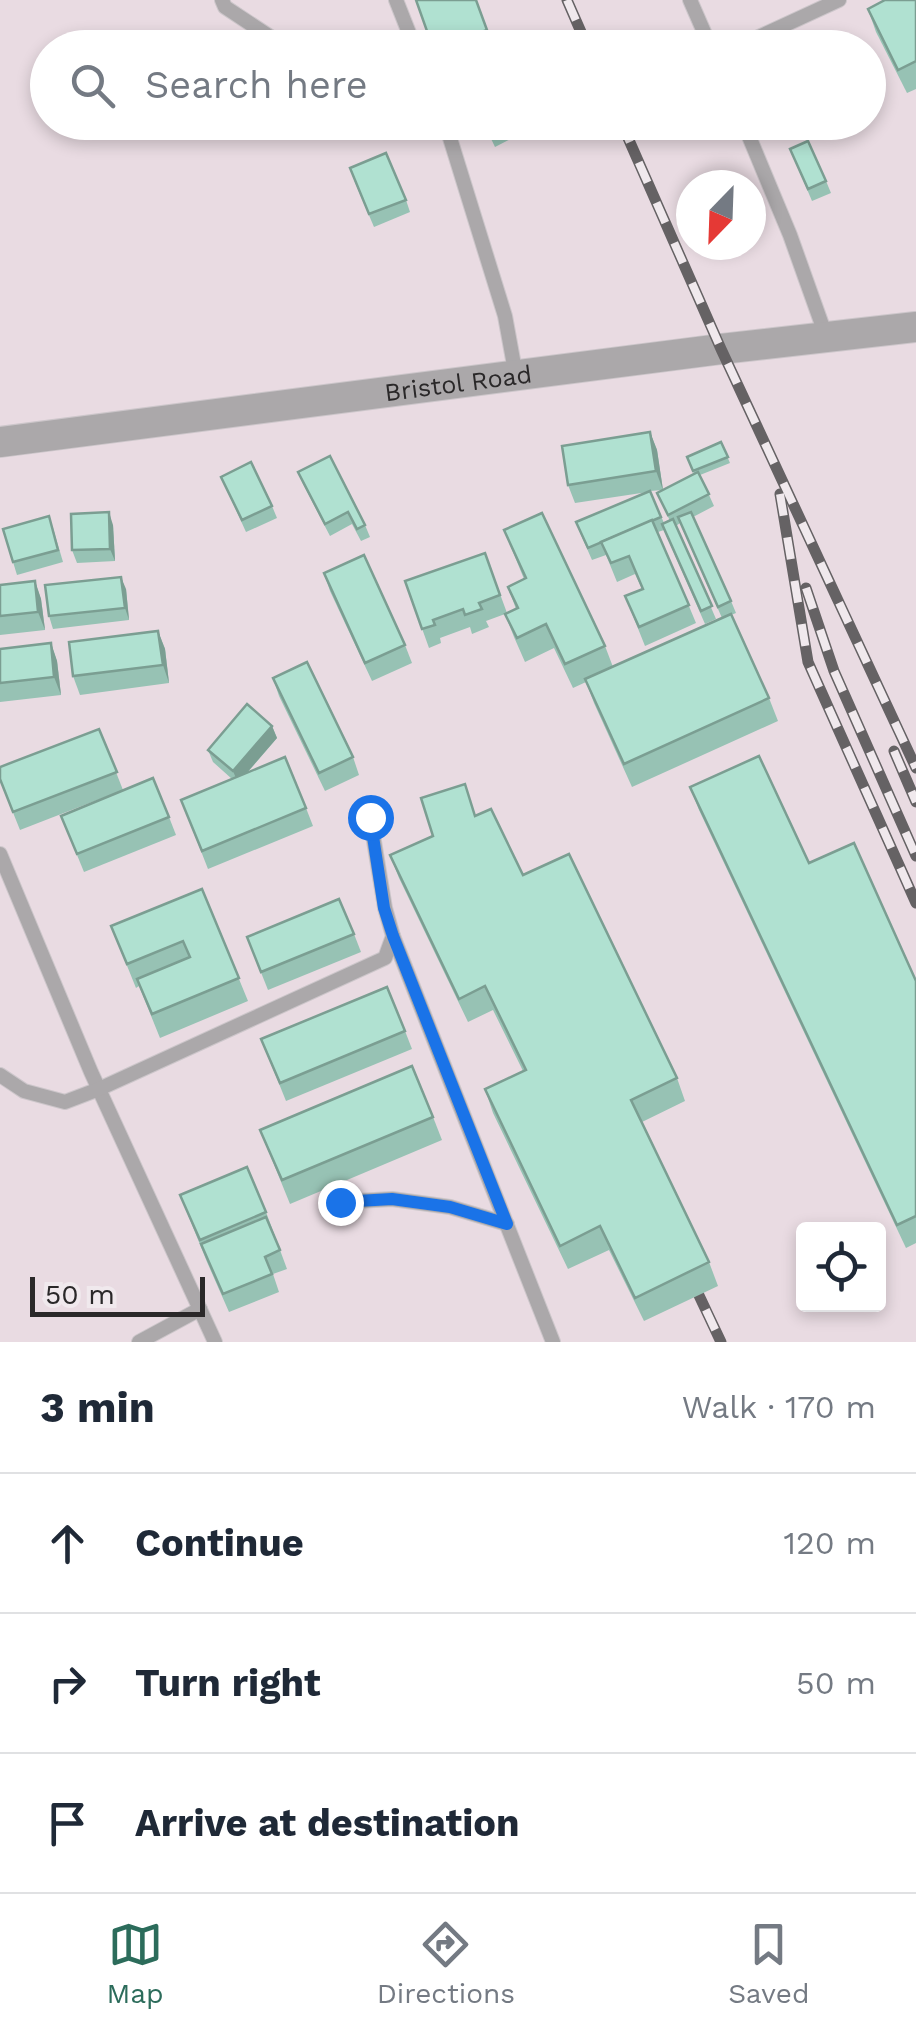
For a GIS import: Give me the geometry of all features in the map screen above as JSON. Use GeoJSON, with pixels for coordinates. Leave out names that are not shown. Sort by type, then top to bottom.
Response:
{"type":"FeatureCollection","features":[{"type":"Feature","properties":{"kind":"street","name":"Bristol Road"},"geometry":{"type":"LineString","coordinates":[[0,442],[916,327]]}},
{"type":"Feature","properties":{"kind":"lane"},"geometry":{"type":"LineString","coordinates":[[222,0],[226,7],[260,30]]}},
{"type":"Feature","properties":{"kind":"lane"},"geometry":{"type":"LineString","coordinates":[[396,0],[408,30]]}},
{"type":"Feature","properties":{"kind":"lane"},"geometry":{"type":"LineString","coordinates":[[690,0],[703,30]]}},
{"type":"Feature","properties":{"kind":"lane"},"geometry":{"type":"LineString","coordinates":[[774,30],[840,0]]}},
{"type":"Feature","properties":{"kind":"lane"},"geometry":{"type":"LineString","coordinates":[[451,140],[505,316],[516,376]]}},
{"type":"Feature","properties":{"kind":"lane"},"geometry":{"type":"LineString","coordinates":[[750,140],[827,338]]}},
{"type":"Feature","properties":{"kind":"lane"},"geometry":{"type":"LineString","coordinates":[[370,817],[384,908],[393,936],[554,1342]]}},
{"type":"Feature","properties":{"kind":"lane"},"geometry":{"type":"LineString","coordinates":[[0,854],[99,1089],[214,1342]]}},
{"type":"Feature","properties":{"kind":"lane"},"geometry":{"type":"LineString","coordinates":[[0,1075],[24,1092],[65,1102],[385,958],[393,936]]}},
{"type":"Feature","properties":{"kind":"lane"},"geometry":{"type":"LineString","coordinates":[[340,1202],[392,1199],[450,1207],[507,1224]]}},
{"type":"Feature","properties":{"kind":"lane"},"geometry":{"type":"LineString","coordinates":[[139,1342],[200,1309]]}},
{"type":"Feature","properties":{"kind":"shaded area"},"geometry":{"type":"Polygon","coordinates":[[[0,0],[916,0],[916,1342],[0,1342],[0,0]]]}},
{"type":"Feature","properties":{"kind":"building"},"geometry":{"type":"Polygon","coordinates":[[[416,0],[476,0],[487,30],[427,30],[416,0]]]}},
{"type":"Feature","properties":{"kind":"building"},"geometry":{"type":"Polygon","coordinates":[[[885,0],[916,0],[916,61],[898,70],[886,46],[886,30],[878,30],[868,9],[885,0]]]}},
{"type":"Feature","properties":{"kind":"building"},"geometry":{"type":"Polygon","coordinates":[[[808,141],[826,181],[808,189],[790,149],[808,141]]]}},
{"type":"Feature","properties":{"kind":"building"},"geometry":{"type":"Polygon","coordinates":[[[386,153],[406,200],[369,214],[350,168],[386,153]]]}},
{"type":"Feature","properties":{"kind":"building"},"geometry":{"type":"Polygon","coordinates":[[[650,432],[656,471],[568,485],[562,446],[650,432]]]}},
{"type":"Feature","properties":{"kind":"building"},"geometry":{"type":"Polygon","coordinates":[[[721,442],[728,457],[693,471],[687,457],[721,442]]]}},
{"type":"Feature","properties":{"kind":"building"},"geometry":{"type":"Polygon","coordinates":[[[330,456],[365,525],[357,529],[348,512],[325,524],[298,472],[330,456]]]}},
{"type":"Feature","properties":{"kind":"building"},"geometry":{"type":"Polygon","coordinates":[[[251,462],[272,506],[242,520],[221,477],[251,462]]]}},
{"type":"Feature","properties":{"kind":"building"},"geometry":{"type":"Polygon","coordinates":[[[698,472],[709,494],[668,515],[657,493],[698,472]]]}},
{"type":"Feature","properties":{"kind":"building"},"geometry":{"type":"Polygon","coordinates":[[[650,491],[661,517],[588,548],[576,522],[650,491]]]}},
{"type":"Feature","properties":{"kind":"building"},"geometry":{"type":"Polygon","coordinates":[[[109,512],[110,549],[72,550],[71,514],[109,512]]]}},
{"type":"Feature","properties":{"kind":"building"},"geometry":{"type":"Polygon","coordinates":[[[691,512],[731,601],[718,607],[678,517],[691,512]]]}},
{"type":"Feature","properties":{"kind":"building"},"geometry":{"type":"Polygon","coordinates":[[[542,513],[605,646],[565,664],[546,624],[517,638],[505,614],[518,608],[508,587],[526,578],[504,530],[542,513]]]}},
{"type":"Feature","properties":{"kind":"building"},"geometry":{"type":"Polygon","coordinates":[[[49,516],[58,550],[13,562],[3,529],[49,516]]]}},
{"type":"Feature","properties":{"kind":"building"},"geometry":{"type":"Polygon","coordinates":[[[673,519],[712,606],[701,611],[662,524],[673,519]]]}},
{"type":"Feature","properties":{"kind":"building"},"geometry":{"type":"Polygon","coordinates":[[[652,520],[689,605],[639,627],[625,596],[643,589],[629,556],[611,563],[601,542],[652,520]]]}},
{"type":"Feature","properties":{"kind":"building"},"geometry":{"type":"Polygon","coordinates":[[[485,553],[500,595],[479,603],[482,609],[465,615],[463,609],[433,620],[435,625],[422,629],[405,581],[485,553]]]}},
{"type":"Feature","properties":{"kind":"building"},"geometry":{"type":"Polygon","coordinates":[[[364,555],[405,645],[365,663],[324,573],[364,555]]]}},
{"type":"Feature","properties":{"kind":"building"},"geometry":{"type":"Polygon","coordinates":[[[121,577],[125,608],[49,616],[45,585],[121,577]]]}},
{"type":"Feature","properties":{"kind":"building"},"geometry":{"type":"Polygon","coordinates":[[[35,581],[38,612],[0,616],[0,585],[35,581]]]}},
{"type":"Feature","properties":{"kind":"building"},"geometry":{"type":"Polygon","coordinates":[[[731,614],[769,698],[624,764],[585,679],[731,614]]]}},
{"type":"Feature","properties":{"kind":"building"},"geometry":{"type":"Polygon","coordinates":[[[158,631],[163,665],[73,676],[69,642],[158,631]]]}},
{"type":"Feature","properties":{"kind":"building"},"geometry":{"type":"Polygon","coordinates":[[[51,643],[54,677],[0,683],[0,649],[51,643]]]}},
{"type":"Feature","properties":{"kind":"building"},"geometry":{"type":"Polygon","coordinates":[[[307,662],[353,757],[319,773],[273,678],[307,662]]]}},
{"type":"Feature","properties":{"kind":"building"},"geometry":{"type":"Polygon","coordinates":[[[247,704],[272,726],[233,771],[208,750],[247,704]]]}},
{"type":"Feature","properties":{"kind":"building"},"geometry":{"type":"Polygon","coordinates":[[[99,729],[117,772],[13,812],[0,779],[0,767],[99,729]]]}},
{"type":"Feature","properties":{"kind":"building"},"geometry":{"type":"Polygon","coordinates":[[[759,756],[809,863],[854,843],[916,981],[916,1216],[897,1225],[690,787],[759,756]]]}},
{"type":"Feature","properties":{"kind":"building"},"geometry":{"type":"Polygon","coordinates":[[[285,757],[306,808],[202,851],[181,800],[285,757]]]}},
{"type":"Feature","properties":{"kind":"building"},"geometry":{"type":"Polygon","coordinates":[[[153,778],[169,817],[77,854],[61,816],[153,778]]]}},
{"type":"Feature","properties":{"kind":"building"},"geometry":{"type":"Polygon","coordinates":[[[465,784],[475,816],[491,809],[523,875],[569,854],[677,1078],[631,1100],[709,1262],[635,1298],[600,1226],[560,1246],[485,1089],[526,1070],[485,986],[459,999],[390,855],[433,836],[421,798],[465,784]]]}},
{"type":"Feature","properties":{"kind":"building"},"geometry":{"type":"Polygon","coordinates":[[[202,889],[239,978],[152,1014],[137,979],[190,957],[183,941],[127,964],[111,926],[202,889]]]}},
{"type":"Feature","properties":{"kind":"building"},"geometry":{"type":"Polygon","coordinates":[[[339,899],[354,934],[261,972],[247,937],[339,899]]]}},
{"type":"Feature","properties":{"kind":"building"},"geometry":{"type":"Polygon","coordinates":[[[387,987],[405,1031],[280,1083],[261,1039],[387,987]]]}},
{"type":"Feature","properties":{"kind":"building"},"geometry":{"type":"Polygon","coordinates":[[[412,1066],[433,1117],[282,1180],[260,1130],[412,1066]]]}},
{"type":"Feature","properties":{"kind":"building"},"geometry":{"type":"Polygon","coordinates":[[[247,1167],[266,1212],[200,1240],[180,1195],[247,1167]]]}},
{"type":"Feature","properties":{"kind":"building"},"geometry":{"type":"Polygon","coordinates":[[[266,1217],[280,1250],[265,1257],[272,1274],[223,1294],[201,1244],[266,1217]]]}},
{"type":"Feature","properties":{"kind":"railway"},"geometry":{"type":"LineString","coordinates":[[567,0],[580,30]]}},
{"type":"Feature","properties":{"kind":"railway"},"geometry":{"type":"LineString","coordinates":[[629,140],[721,349],[916,768]]}},
{"type":"Feature","properties":{"kind":"railway"},"geometry":{"type":"LineString","coordinates":[[780,494],[808,662],[916,903]]}},
{"type":"Feature","properties":{"kind":"railway"},"geometry":{"type":"LineString","coordinates":[[806,588],[834,671],[916,856]]}},
{"type":"Feature","properties":{"kind":"railway"},"geometry":{"type":"LineString","coordinates":[[894,751],[916,802]]}},
{"type":"Feature","properties":{"kind":"railway"},"geometry":{"type":"LineString","coordinates":[[687,1270],[721,1342]]}},
{"type":"Feature","properties":{"kind":"route"},"geometry":{"type":"LineString","coordinates":[[340,1202],[392,1199],[450,1207],[507,1224],[393,936],[384,908],[370,817]]}}]}
